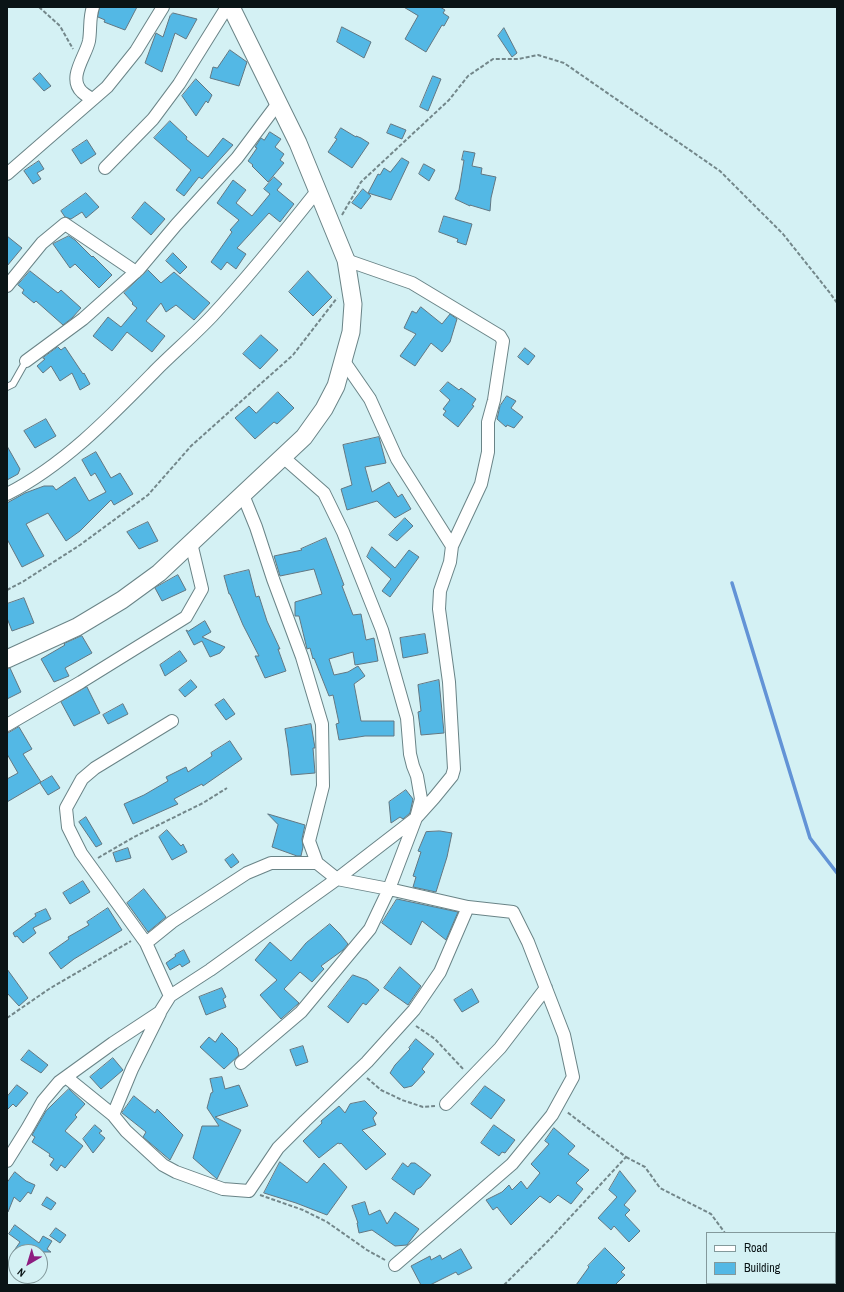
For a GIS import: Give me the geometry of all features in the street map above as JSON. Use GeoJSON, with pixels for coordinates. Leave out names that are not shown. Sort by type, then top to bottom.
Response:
{"type":"FeatureCollection","features":[{"type":"Feature","properties":{"kind":"main road"},"geometry":{"type":"LineString","coordinates":[[7,659],[77,627],[122,600],[159,573],[304,437],[324,409],[336,386],[351,332],[353,304],[346,260],[298,143],[231,7]]}},
{"type":"Feature","properties":{"kind":"street"},"geometry":{"type":"LineString","coordinates":[[92,99],[82,92],[76,84],[77,73],[89,41],[90,14],[93,7]]}},
{"type":"Feature","properties":{"kind":"street"},"geometry":{"type":"LineString","coordinates":[[7,174],[107,87],[136,51],[163,7]]}},
{"type":"Feature","properties":{"kind":"street"},"geometry":{"type":"LineString","coordinates":[[105,168],[153,119],[179,84],[227,7]]}},
{"type":"Feature","properties":{"kind":"street"},"geometry":{"type":"LineString","coordinates":[[26,361],[83,319],[136,272],[237,158],[279,102]]}},
{"type":"Feature","properties":{"kind":"street"},"geometry":{"type":"LineString","coordinates":[[7,494],[20,488],[67,455],[124,403],[211,317],[260,263],[318,191]]}},
{"type":"Feature","properties":{"kind":"street"},"geometry":{"type":"LineString","coordinates":[[7,286],[42,243],[65,224],[136,272]]}},
{"type":"Feature","properties":{"kind":"street"},"geometry":{"type":"LineString","coordinates":[[113,1115],[132,1069],[160,1012],[170,996],[210,970],[337,879],[416,818],[452,776],[454,769],[449,682],[439,609],[440,590],[450,562],[452,546],[481,484],[488,452],[488,422],[494,400],[503,341],[500,336],[412,283],[346,260]]}},
{"type":"Feature","properties":{"kind":"street"},"geometry":{"type":"LineString","coordinates":[[343,360],[370,399],[397,459],[452,546]]}},
{"type":"Feature","properties":{"kind":"street"},"geometry":{"type":"LineString","coordinates":[[241,1063],[301,1012],[370,929],[389,889],[416,818],[421,799],[417,776],[410,754],[407,718],[382,630],[343,532],[324,493],[283,457]]}},
{"type":"Feature","properties":{"kind":"street"},"geometry":{"type":"LineString","coordinates":[[243,495],[256,527],[273,580],[302,657],[322,724],[323,786],[309,841],[317,864],[337,879],[468,907],[513,912],[528,942],[564,1035],[573,1077],[552,1115],[512,1164],[395,1265]]}},
{"type":"Feature","properties":{"kind":"street"},"geometry":{"type":"LineString","coordinates":[[7,725],[81,682],[186,617],[202,590],[192,543]]}},
{"type":"Feature","properties":{"kind":"street"},"geometry":{"type":"LineString","coordinates":[[170,996],[143,939],[81,853],[68,827],[66,808],[82,779],[95,768],[172,721]]}},
{"type":"Feature","properties":{"kind":"street"},"geometry":{"type":"LineString","coordinates":[[143,939],[172,922],[246,873],[270,863],[317,864]]}},
{"type":"Feature","properties":{"kind":"street"},"geometry":{"type":"LineString","coordinates":[[66,1077],[113,1115],[126,1131],[163,1165],[176,1172],[223,1189],[249,1191],[278,1148],[358,1070],[414,1010],[440,972],[468,907]]}},
{"type":"Feature","properties":{"kind":"street"},"geometry":{"type":"LineString","coordinates":[[446,1104],[500,1048],[546,988]]}},
{"type":"Feature","properties":{"kind":"street"},"geometry":{"type":"LineString","coordinates":[[7,1161],[27,1130],[43,1101],[59,1082],[112,1043],[160,1012]]}},
{"type":"Feature","properties":{"kind":"lane"},"geometry":{"type":"LineString","coordinates":[[7,387],[13,384],[26,361]]}},
{"type":"Feature","properties":{"kind":"path"},"geometry":{"type":"LineString","coordinates":[[39,7],[60,26],[81,63]]}},
{"type":"Feature","properties":{"kind":"path"},"geometry":{"type":"LineString","coordinates":[[334,230],[361,182],[449,100],[468,76],[493,59],[518,59],[538,55],[564,63],[720,171],[783,234],[837,303]]}},
{"type":"Feature","properties":{"kind":"path"},"geometry":{"type":"LineString","coordinates":[[7,590],[24,581],[80,544],[148,495],[191,446],[293,354],[349,283]]}},
{"type":"Feature","properties":{"kind":"path"},"geometry":{"type":"LineString","coordinates":[[89,864],[134,837],[202,803],[228,788]]}},
{"type":"Feature","properties":{"kind":"path"},"geometry":{"type":"LineString","coordinates":[[7,1018],[50,989],[143,939]]}},
{"type":"Feature","properties":{"kind":"path"},"geometry":{"type":"LineString","coordinates":[[406,1019],[435,1039],[471,1078]]}},
{"type":"Feature","properties":{"kind":"path"},"geometry":{"type":"LineString","coordinates":[[358,1070],[381,1090],[402,1100],[423,1107],[446,1104]]}},
{"type":"Feature","properties":{"kind":"path"},"geometry":{"type":"LineString","coordinates":[[558,1105],[626,1157],[645,1167],[660,1188],[711,1214],[724,1232]]}},
{"type":"Feature","properties":{"kind":"path"},"geometry":{"type":"LineString","coordinates":[[504,1285],[549,1240],[626,1157]]}},
{"type":"Feature","properties":{"kind":"path"},"geometry":{"type":"LineString","coordinates":[[249,1191],[303,1210],[327,1222],[367,1250],[395,1265]]}},
{"type":"Feature","properties":{"kind":"building"},"geometry":{"type":"Polygon","coordinates":[[[100,7],[137,7],[125,30],[104,22],[105,20],[98,17],[100,7]]]}},
{"type":"Feature","properties":{"kind":"building"},"geometry":{"type":"Polygon","coordinates":[[[404,7],[440,7],[445,10],[443,13],[449,17],[444,26],[442,25],[426,52],[405,39],[418,16],[404,7]]]}},
{"type":"Feature","properties":{"kind":"building"},"geometry":{"type":"Polygon","coordinates":[[[173,13],[197,19],[186,39],[175,33],[162,72],[145,63],[156,33],[163,37],[170,16],[173,13]]]}},
{"type":"Feature","properties":{"kind":"building"},"geometry":{"type":"Polygon","coordinates":[[[342,27],[371,42],[364,58],[337,42],[342,27]]]}},
{"type":"Feature","properties":{"kind":"building"},"geometry":{"type":"Polygon","coordinates":[[[504,28],[517,53],[512,57],[498,36],[504,28]]]}},
{"type":"Feature","properties":{"kind":"building"},"geometry":{"type":"Polygon","coordinates":[[[230,50],[247,62],[239,86],[210,78],[213,67],[217,68],[230,50]]]}},
{"type":"Feature","properties":{"kind":"building"},"geometry":{"type":"Polygon","coordinates":[[[40,73],[51,86],[44,91],[33,79],[40,73]]]}},
{"type":"Feature","properties":{"kind":"building"},"geometry":{"type":"Polygon","coordinates":[[[433,76],[441,79],[428,111],[420,107],[433,76]]]}},
{"type":"Feature","properties":{"kind":"building"},"geometry":{"type":"Polygon","coordinates":[[[196,79],[212,95],[208,103],[206,101],[196,116],[182,96],[196,79]]]}},
{"type":"Feature","properties":{"kind":"building"},"geometry":{"type":"Polygon","coordinates":[[[170,121],[187,137],[186,139],[208,157],[223,138],[233,145],[202,179],[199,177],[184,196],[176,190],[191,170],[154,138],[170,121]]]}},
{"type":"Feature","properties":{"kind":"building"},"geometry":{"type":"Polygon","coordinates":[[[391,124],[406,130],[402,139],[387,133],[391,124]]]}},
{"type":"Feature","properties":{"kind":"building"},"geometry":{"type":"Polygon","coordinates":[[[341,128],[369,143],[352,168],[328,152],[337,139],[335,138],[341,128]]]}},
{"type":"Feature","properties":{"kind":"building"},"geometry":{"type":"Polygon","coordinates":[[[270,132],[281,139],[275,147],[284,154],[280,160],[284,163],[268,182],[248,161],[257,148],[255,147],[261,138],[264,140],[270,132]]]}},
{"type":"Feature","properties":{"kind":"building"},"geometry":{"type":"Polygon","coordinates":[[[87,140],[96,154],[81,164],[72,150],[87,140]]]}},
{"type":"Feature","properties":{"kind":"building"},"geometry":{"type":"Polygon","coordinates":[[[464,151],[475,153],[472,166],[482,168],[481,174],[496,177],[491,198],[490,211],[470,206],[455,199],[459,190],[464,151]]]}},
{"type":"Feature","properties":{"kind":"building"},"geometry":{"type":"Polygon","coordinates":[[[402,158],[409,162],[391,200],[368,193],[378,174],[380,175],[384,168],[390,172],[402,158]]]}},
{"type":"Feature","properties":{"kind":"building"},"geometry":{"type":"Polygon","coordinates":[[[39,161],[44,169],[37,173],[41,179],[33,184],[24,171],[39,161]]]}},
{"type":"Feature","properties":{"kind":"building"},"geometry":{"type":"Polygon","coordinates":[[[424,164],[435,170],[429,181],[419,174],[424,164]]]}},
{"type":"Feature","properties":{"kind":"building"},"geometry":{"type":"Polygon","coordinates":[[[274,177],[282,184],[277,190],[294,204],[280,222],[269,213],[237,248],[246,254],[236,269],[227,262],[221,270],[211,262],[232,232],[230,230],[239,220],[217,203],[233,180],[246,190],[236,203],[252,216],[270,194],[264,189],[274,177]]]}},
{"type":"Feature","properties":{"kind":"building"},"geometry":{"type":"Polygon","coordinates":[[[363,189],[371,196],[361,209],[352,203],[363,189]]]}},
{"type":"Feature","properties":{"kind":"building"},"geometry":{"type":"Polygon","coordinates":[[[86,193],[99,207],[86,218],[82,212],[71,219],[65,217],[61,211],[86,193]]]}},
{"type":"Feature","properties":{"kind":"building"},"geometry":{"type":"Polygon","coordinates":[[[145,202],[165,219],[151,235],[132,218],[145,202]]]}},
{"type":"Feature","properties":{"kind":"building"},"geometry":{"type":"Polygon","coordinates":[[[444,216],[472,224],[466,245],[457,242],[458,239],[439,232],[444,216]]]}},
{"type":"Feature","properties":{"kind":"building"},"geometry":{"type":"Polygon","coordinates":[[[7,236],[22,248],[7,266],[7,236]]]}},
{"type":"Feature","properties":{"kind":"building"},"geometry":{"type":"Polygon","coordinates":[[[69,236],[92,257],[93,256],[112,275],[99,288],[75,264],[70,268],[53,244],[69,236]]]}},
{"type":"Feature","properties":{"kind":"building"},"geometry":{"type":"Polygon","coordinates":[[[173,253],[187,267],[180,274],[166,261],[173,253]]]}},
{"type":"Feature","properties":{"kind":"building"},"geometry":{"type":"Polygon","coordinates":[[[148,270],[161,283],[174,272],[210,303],[194,320],[176,305],[166,312],[161,303],[146,321],[165,336],[152,352],[127,332],[112,351],[93,336],[108,317],[121,327],[137,308],[124,293],[148,270]]]}},
{"type":"Feature","properties":{"kind":"building"},"geometry":{"type":"Polygon","coordinates":[[[30,271],[58,293],[61,290],[81,308],[63,325],[36,301],[34,303],[22,293],[24,290],[18,285],[30,271]]]}},
{"type":"Feature","properties":{"kind":"building"},"geometry":{"type":"Polygon","coordinates":[[[308,271],[332,297],[313,316],[289,292],[308,271]]]}},
{"type":"Feature","properties":{"kind":"building"},"geometry":{"type":"Polygon","coordinates":[[[421,307],[442,324],[450,314],[457,319],[450,342],[442,352],[431,343],[415,366],[400,356],[416,334],[404,328],[412,311],[416,313],[421,307]]]}},
{"type":"Feature","properties":{"kind":"building"},"geometry":{"type":"Polygon","coordinates":[[[261,335],[278,350],[260,369],[243,354],[261,335]]]}},
{"type":"Feature","properties":{"kind":"building"},"geometry":{"type":"Polygon","coordinates":[[[58,347],[61,350],[65,347],[90,384],[80,390],[72,373],[60,381],[51,366],[43,373],[37,366],[45,359],[43,358],[58,347]]]}},
{"type":"Feature","properties":{"kind":"building"},"geometry":{"type":"Polygon","coordinates":[[[525,348],[535,356],[528,365],[518,357],[525,348]]]}},
{"type":"Feature","properties":{"kind":"building"},"geometry":{"type":"Polygon","coordinates":[[[448,382],[459,390],[461,388],[476,399],[472,405],[474,406],[458,427],[443,415],[446,411],[443,409],[450,400],[440,391],[448,382]]]}},
{"type":"Feature","properties":{"kind":"building"},"geometry":{"type":"Polygon","coordinates":[[[278,392],[294,408],[277,424],[274,422],[255,439],[235,418],[249,406],[256,413],[278,392]]]}},
{"type":"Feature","properties":{"kind":"building"},"geometry":{"type":"Polygon","coordinates":[[[507,396],[516,401],[511,408],[523,417],[514,428],[507,425],[506,427],[497,419],[500,406],[507,396]]]}},
{"type":"Feature","properties":{"kind":"building"},"geometry":{"type":"Polygon","coordinates":[[[46,419],[56,436],[35,448],[24,431],[46,419]]]}},
{"type":"Feature","properties":{"kind":"building"},"geometry":{"type":"Polygon","coordinates":[[[379,437],[386,463],[365,467],[372,492],[389,482],[398,497],[402,494],[411,509],[395,518],[377,501],[347,510],[341,489],[352,485],[343,445],[379,437]]]}},
{"type":"Feature","properties":{"kind":"building"},"geometry":{"type":"Polygon","coordinates":[[[7,446],[20,469],[18,474],[7,480],[7,446]]]}},
{"type":"Feature","properties":{"kind":"building"},"geometry":{"type":"Polygon","coordinates":[[[96,452],[111,478],[120,473],[133,494],[114,505],[111,500],[80,531],[66,541],[48,513],[26,524],[44,556],[22,567],[7,539],[7,503],[25,493],[44,486],[53,486],[56,490],[75,477],[89,501],[106,492],[95,473],[91,476],[82,460],[96,452]]]}},
{"type":"Feature","properties":{"kind":"building"},"geometry":{"type":"Polygon","coordinates":[[[405,518],[413,526],[397,541],[389,535],[405,518]]]}},
{"type":"Feature","properties":{"kind":"building"},"geometry":{"type":"Polygon","coordinates":[[[148,522],[158,541],[139,549],[127,532],[148,522]]]}},
{"type":"Feature","properties":{"kind":"building"},"geometry":{"type":"Polygon","coordinates":[[[326,538],[344,585],[342,586],[353,615],[361,614],[366,640],[374,638],[378,661],[355,665],[353,652],[329,659],[334,675],[348,672],[358,666],[365,676],[354,684],[361,721],[394,721],[394,736],[365,736],[339,740],[336,724],[339,723],[333,695],[329,696],[314,658],[313,659],[310,648],[307,649],[299,616],[295,616],[295,602],[322,594],[314,569],[280,576],[274,556],[302,550],[301,549],[326,538]]]}},
{"type":"Feature","properties":{"kind":"building"},"geometry":{"type":"Polygon","coordinates":[[[372,547],[395,568],[409,550],[419,557],[390,597],[382,591],[391,579],[367,557],[372,547]]]}},
{"type":"Feature","properties":{"kind":"building"},"geometry":{"type":"Polygon","coordinates":[[[249,570],[256,597],[259,596],[267,621],[280,649],[278,649],[286,671],[265,678],[255,656],[259,656],[229,594],[224,576],[249,570]]]}},
{"type":"Feature","properties":{"kind":"building"},"geometry":{"type":"Polygon","coordinates":[[[178,575],[186,590],[162,601],[155,588],[178,575]]]}},
{"type":"Feature","properties":{"kind":"building"},"geometry":{"type":"Polygon","coordinates":[[[24,598],[34,623],[12,631],[7,618],[7,604],[24,598]]]}},
{"type":"Feature","properties":{"kind":"building"},"geometry":{"type":"Polygon","coordinates":[[[205,621],[211,632],[202,637],[225,647],[220,653],[210,657],[202,641],[194,645],[186,630],[188,631],[205,621]]]}},
{"type":"Feature","properties":{"kind":"building"},"geometry":{"type":"Polygon","coordinates":[[[425,634],[428,653],[403,658],[400,638],[425,634]]]}},
{"type":"Feature","properties":{"kind":"building"},"geometry":{"type":"Polygon","coordinates":[[[82,636],[92,653],[65,668],[69,676],[54,682],[41,659],[65,645],[64,644],[82,636]]]}},
{"type":"Feature","properties":{"kind":"building"},"geometry":{"type":"Polygon","coordinates":[[[180,651],[187,661],[165,676],[160,665],[180,651]]]}},
{"type":"Feature","properties":{"kind":"building"},"geometry":{"type":"Polygon","coordinates":[[[10,668],[21,692],[7,699],[7,669],[10,668]]]}},
{"type":"Feature","properties":{"kind":"building"},"geometry":{"type":"Polygon","coordinates":[[[191,680],[197,687],[185,697],[179,690],[191,680]]]}},
{"type":"Feature","properties":{"kind":"building"},"geometry":{"type":"Polygon","coordinates":[[[439,680],[444,733],[421,735],[418,712],[421,711],[418,685],[439,680]]]}},
{"type":"Feature","properties":{"kind":"building"},"geometry":{"type":"Polygon","coordinates":[[[87,687],[100,713],[74,726],[61,702],[87,687]]]}},
{"type":"Feature","properties":{"kind":"building"},"geometry":{"type":"Polygon","coordinates":[[[224,699],[235,714],[226,720],[215,705],[224,699]]]}},
{"type":"Feature","properties":{"kind":"building"},"geometry":{"type":"Polygon","coordinates":[[[123,704],[128,714],[108,724],[103,715],[123,704]]]}},
{"type":"Feature","properties":{"kind":"building"},"geometry":{"type":"Polygon","coordinates":[[[311,724],[315,748],[313,748],[315,773],[291,775],[285,729],[311,724]]]}},
{"type":"Feature","properties":{"kind":"building"},"geometry":{"type":"Polygon","coordinates":[[[19,727],[32,749],[23,754],[41,782],[7,802],[7,779],[18,773],[7,754],[7,734],[19,727]]]}},
{"type":"Feature","properties":{"kind":"building"},"geometry":{"type":"Polygon","coordinates":[[[230,741],[242,759],[203,786],[202,784],[174,799],[178,804],[133,824],[124,804],[144,795],[168,781],[166,777],[186,767],[188,772],[212,756],[211,753],[230,741]]]}},
{"type":"Feature","properties":{"kind":"building"},"geometry":{"type":"Polygon","coordinates":[[[52,776],[60,788],[48,795],[40,783],[52,776]]]}},
{"type":"Feature","properties":{"kind":"building"},"geometry":{"type":"Polygon","coordinates":[[[406,790],[413,799],[410,813],[403,819],[400,817],[391,823],[389,802],[406,790]]]}},
{"type":"Feature","properties":{"kind":"building"},"geometry":{"type":"Polygon","coordinates":[[[268,814],[305,825],[301,856],[272,847],[278,825],[268,814]]]}},
{"type":"Feature","properties":{"kind":"building"},"geometry":{"type":"Polygon","coordinates":[[[86,817],[102,844],[96,847],[79,822],[86,817]]]}},
{"type":"Feature","properties":{"kind":"building"},"geometry":{"type":"Polygon","coordinates":[[[167,830],[181,846],[183,844],[187,852],[172,860],[159,837],[167,830]]]}},
{"type":"Feature","properties":{"kind":"building"},"geometry":{"type":"Polygon","coordinates":[[[440,831],[452,833],[447,857],[436,892],[413,887],[416,877],[413,876],[421,852],[418,851],[426,832],[440,831]]]}},
{"type":"Feature","properties":{"kind":"building"},"geometry":{"type":"Polygon","coordinates":[[[128,848],[131,858],[116,862],[113,853],[128,848]]]}},
{"type":"Feature","properties":{"kind":"building"},"geometry":{"type":"Polygon","coordinates":[[[233,854],[239,862],[231,868],[225,860],[233,854]]]}},
{"type":"Feature","properties":{"kind":"building"},"geometry":{"type":"Polygon","coordinates":[[[83,881],[90,892],[70,904],[63,893],[83,881]]]}},
{"type":"Feature","properties":{"kind":"building"},"geometry":{"type":"Polygon","coordinates":[[[144,889],[166,917],[148,932],[127,903],[144,889]]]}},
{"type":"Feature","properties":{"kind":"building"},"geometry":{"type":"Polygon","coordinates":[[[397,899],[458,912],[446,940],[422,921],[411,945],[382,923],[397,899]]]}},
{"type":"Feature","properties":{"kind":"building"},"geometry":{"type":"Polygon","coordinates":[[[108,908],[122,930],[74,959],[61,969],[49,953],[69,939],[68,937],[89,925],[87,922],[108,908]]]}},
{"type":"Feature","properties":{"kind":"building"},"geometry":{"type":"Polygon","coordinates":[[[46,909],[51,919],[33,928],[36,933],[23,943],[17,936],[15,937],[13,933],[36,916],[35,914],[46,909]]]}},
{"type":"Feature","properties":{"kind":"building"},"geometry":{"type":"Polygon","coordinates":[[[330,924],[348,944],[343,950],[321,966],[324,969],[312,982],[300,972],[284,989],[299,1003],[281,1019],[260,995],[277,980],[255,960],[270,942],[291,961],[306,943],[330,924]]]}},
{"type":"Feature","properties":{"kind":"building"},"geometry":{"type":"Polygon","coordinates":[[[184,950],[190,962],[182,967],[180,964],[170,970],[166,963],[176,956],[175,955],[184,950]]]}},
{"type":"Feature","properties":{"kind":"building"},"geometry":{"type":"Polygon","coordinates":[[[400,967],[421,986],[408,1005],[384,988],[400,967]]]}},
{"type":"Feature","properties":{"kind":"building"},"geometry":{"type":"Polygon","coordinates":[[[7,969],[28,998],[19,1006],[7,993],[7,969]]]}},
{"type":"Feature","properties":{"kind":"building"},"geometry":{"type":"Polygon","coordinates":[[[353,975],[367,980],[379,990],[366,1005],[363,1003],[348,1023],[328,1007],[353,975]]]}},
{"type":"Feature","properties":{"kind":"building"},"geometry":{"type":"Polygon","coordinates":[[[222,988],[226,997],[223,999],[226,1007],[206,1015],[199,997],[222,988]]]}},
{"type":"Feature","properties":{"kind":"building"},"geometry":{"type":"Polygon","coordinates":[[[472,989],[479,1002],[462,1012],[454,1000],[472,989]]]}},
{"type":"Feature","properties":{"kind":"building"},"geometry":{"type":"Polygon","coordinates":[[[222,1033],[237,1048],[239,1055],[224,1069],[200,1047],[209,1037],[215,1042],[222,1033]]]}},
{"type":"Feature","properties":{"kind":"building"},"geometry":{"type":"Polygon","coordinates":[[[416,1039],[434,1054],[422,1069],[425,1072],[412,1086],[404,1088],[390,1073],[395,1065],[410,1049],[409,1048],[416,1039]]]}},
{"type":"Feature","properties":{"kind":"building"},"geometry":{"type":"Polygon","coordinates":[[[303,1046],[308,1062],[296,1066],[290,1050],[303,1046]]]}},
{"type":"Feature","properties":{"kind":"building"},"geometry":{"type":"Polygon","coordinates":[[[29,1050],[48,1065],[41,1073],[21,1060],[29,1050]]]}},
{"type":"Feature","properties":{"kind":"building"},"geometry":{"type":"Polygon","coordinates":[[[113,1058],[123,1070],[101,1089],[90,1077],[113,1058]]]}},
{"type":"Feature","properties":{"kind":"building"},"geometry":{"type":"Polygon","coordinates":[[[222,1077],[225,1089],[239,1085],[248,1106],[215,1117],[241,1130],[217,1179],[193,1158],[202,1126],[219,1126],[207,1108],[211,1093],[213,1092],[210,1079],[222,1077]]]}},
{"type":"Feature","properties":{"kind":"building"},"geometry":{"type":"Polygon","coordinates":[[[17,1085],[28,1093],[16,1107],[13,1104],[7,1110],[7,1097],[17,1085]]]}},
{"type":"Feature","properties":{"kind":"building"},"geometry":{"type":"Polygon","coordinates":[[[485,1086],[505,1100],[491,1119],[471,1104],[485,1086]]]}},
{"type":"Feature","properties":{"kind":"building"},"geometry":{"type":"Polygon","coordinates":[[[69,1089],[85,1104],[75,1115],[77,1117],[65,1131],[83,1146],[65,1168],[61,1165],[57,1171],[50,1165],[54,1159],[49,1156],[50,1154],[32,1142],[35,1137],[32,1135],[46,1111],[69,1089]]]}},
{"type":"Feature","properties":{"kind":"building"},"geometry":{"type":"Polygon","coordinates":[[[134,1096],[155,1113],[157,1109],[183,1135],[170,1160],[143,1137],[146,1132],[122,1113],[134,1096]]]}},
{"type":"Feature","properties":{"kind":"building"},"geometry":{"type":"Polygon","coordinates":[[[365,1101],[377,1113],[373,1118],[376,1125],[362,1130],[386,1154],[366,1170],[341,1143],[338,1143],[319,1158],[303,1141],[322,1123],[321,1121],[339,1106],[345,1113],[350,1104],[365,1101]]]}},
{"type":"Feature","properties":{"kind":"building"},"geometry":{"type":"Polygon","coordinates":[[[95,1125],[102,1131],[99,1133],[105,1138],[93,1153],[83,1139],[95,1125]]]}},
{"type":"Feature","properties":{"kind":"building"},"geometry":{"type":"Polygon","coordinates":[[[494,1125],[515,1140],[505,1153],[502,1152],[499,1156],[481,1143],[494,1125]]]}},
{"type":"Feature","properties":{"kind":"building"},"geometry":{"type":"Polygon","coordinates":[[[554,1128],[575,1146],[568,1154],[589,1170],[576,1183],[583,1189],[571,1204],[558,1195],[550,1203],[540,1196],[511,1225],[497,1207],[493,1210],[486,1200],[502,1192],[509,1185],[512,1190],[521,1181],[527,1189],[540,1173],[531,1164],[549,1144],[545,1141],[554,1128]]]}},
{"type":"Feature","properties":{"kind":"building"},"geometry":{"type":"Polygon","coordinates":[[[280,1162],[307,1183],[324,1163],[347,1187],[327,1215],[264,1193],[280,1162]]]}},
{"type":"Feature","properties":{"kind":"building"},"geometry":{"type":"Polygon","coordinates":[[[403,1163],[408,1167],[411,1163],[415,1163],[431,1175],[421,1187],[416,1190],[414,1195],[392,1179],[403,1163]]]}},
{"type":"Feature","properties":{"kind":"building"},"geometry":{"type":"Polygon","coordinates":[[[620,1171],[636,1191],[624,1205],[630,1210],[625,1215],[640,1231],[629,1242],[614,1226],[611,1230],[598,1218],[617,1197],[609,1190],[620,1171]]]}},
{"type":"Feature","properties":{"kind":"building"},"geometry":{"type":"Polygon","coordinates":[[[15,1172],[26,1181],[35,1185],[31,1194],[28,1192],[20,1202],[14,1197],[7,1212],[7,1183],[15,1172]]]}},
{"type":"Feature","properties":{"kind":"building"},"geometry":{"type":"Polygon","coordinates":[[[47,1197],[56,1203],[51,1210],[42,1205],[47,1197]]]}},
{"type":"Feature","properties":{"kind":"building"},"geometry":{"type":"Polygon","coordinates":[[[365,1202],[369,1215],[380,1210],[387,1224],[395,1212],[419,1229],[407,1245],[395,1246],[372,1230],[359,1233],[358,1223],[352,1206],[365,1202]]]}},
{"type":"Feature","properties":{"kind":"building"},"geometry":{"type":"Polygon","coordinates":[[[15,1225],[39,1243],[43,1236],[52,1241],[48,1247],[48,1244],[19,1244],[20,1242],[9,1234],[15,1225]]]}},
{"type":"Feature","properties":{"kind":"building"},"geometry":{"type":"Polygon","coordinates":[[[56,1228],[66,1235],[60,1243],[50,1236],[56,1228]]]}},
{"type":"Feature","properties":{"kind":"building"},"geometry":{"type":"Polygon","coordinates":[[[605,1248],[625,1268],[621,1272],[625,1275],[615,1285],[576,1285],[589,1267],[588,1266],[605,1248]]]}},
{"type":"Feature","properties":{"kind":"building"},"geometry":{"type":"Polygon","coordinates":[[[461,1249],[472,1268],[458,1275],[456,1272],[430,1285],[421,1285],[411,1266],[430,1256],[431,1260],[440,1255],[442,1259],[461,1249]]]}},
{"type":"Feature","properties":{"kind":"waterway"},"geometry":{"type":"LineString","coordinates":[[732,583],[810,838],[837,873]]}}]}
